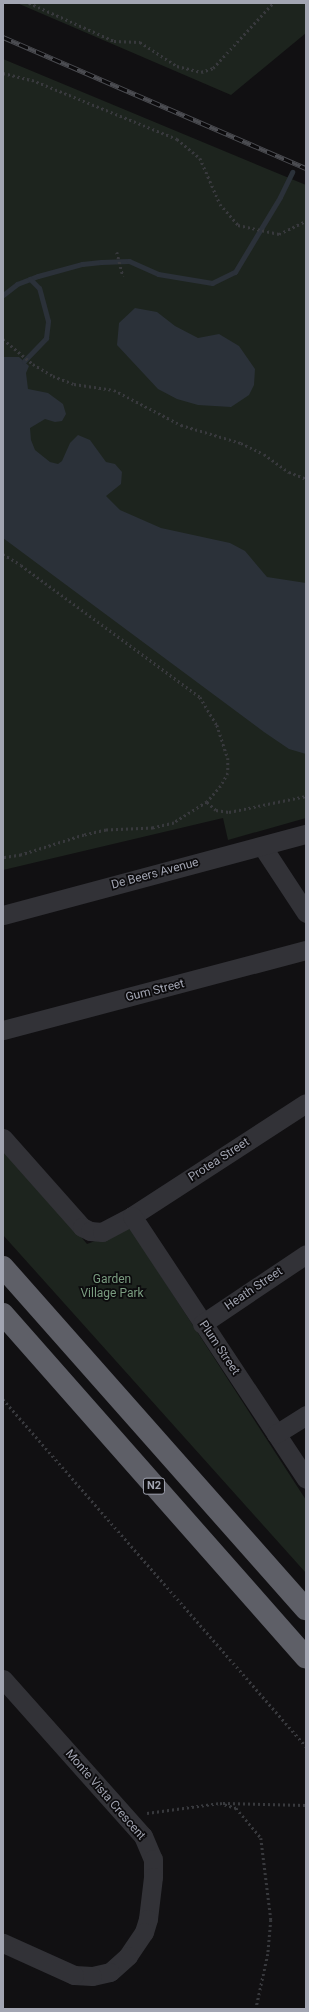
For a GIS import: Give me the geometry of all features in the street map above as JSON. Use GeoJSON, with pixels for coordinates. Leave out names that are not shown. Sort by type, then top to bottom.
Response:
{"type":"FeatureCollection","features":[{"type":"Feature","properties":{"kind":"highway","name":"N2"},"geometry":{"type":"LineString","coordinates":[[3,1267],[306,1609]]}},
{"type":"Feature","properties":{"kind":"highway","name":"N2"},"geometry":{"type":"LineString","coordinates":[[3,1314],[306,1658]]}},
{"type":"Feature","properties":{"kind":"street","name":"De Beers Avenue"},"geometry":{"type":"LineString","coordinates":[[3,915],[306,834]]}},
{"type":"Feature","properties":{"kind":"street"},"geometry":{"type":"LineString","coordinates":[[262,846],[306,913]]}},
{"type":"Feature","properties":{"kind":"street","name":"Gum Street"},"geometry":{"type":"LineString","coordinates":[[3,1030],[306,950]]}},
{"type":"Feature","properties":{"kind":"street","name":"Protea Street"},"geometry":{"type":"LineString","coordinates":[[132,1216],[306,1103]]}},
{"type":"Feature","properties":{"kind":"street"},"geometry":{"type":"LineString","coordinates":[[3,1138],[82,1227],[90,1232],[102,1232],[132,1216]]}},
{"type":"Feature","properties":{"kind":"street","name":"Plum Street"},"geometry":{"type":"LineString","coordinates":[[132,1216],[202,1324],[306,1479]]}},
{"type":"Feature","properties":{"kind":"street","name":"Heath Street"},"geometry":{"type":"LineString","coordinates":[[202,1324],[306,1254]]}},
{"type":"Feature","properties":{"kind":"street"},"geometry":{"type":"LineString","coordinates":[[276,1434],[306,1415]]}},
{"type":"Feature","properties":{"kind":"street","name":"Monte Vista Crescent"},"geometry":{"type":"LineString","coordinates":[[3,1679],[131,1823],[150,1849],[153,1877],[148,1919],[144,1932],[121,1963],[105,1974],[74,1976],[3,1943]]}},
{"type":"Feature","properties":{"kind":"path"},"geometry":{"type":"LineString","coordinates":[[29,3],[114,41],[140,42],[178,66],[201,72],[213,68],[273,3]]}},
{"type":"Feature","properties":{"kind":"path"},"geometry":{"type":"LineString","coordinates":[[3,73],[32,80],[177,139],[200,158],[227,215],[247,229],[279,234],[306,221]]}},
{"type":"Feature","properties":{"kind":"path"},"geometry":{"type":"LineString","coordinates":[[117,252],[119,267],[123,276]]}},
{"type":"Feature","properties":{"kind":"path"},"geometry":{"type":"LineString","coordinates":[[3,339],[33,364],[74,384],[114,390],[181,425],[241,443],[264,454],[289,472],[306,479]]}},
{"type":"Feature","properties":{"kind":"path"},"geometry":{"type":"LineString","coordinates":[[3,554],[98,620],[200,697],[218,725],[228,758],[225,779],[207,802],[174,823],[153,828],[106,830],[84,834],[21,855],[3,858]]}},
{"type":"Feature","properties":{"kind":"path"},"geometry":{"type":"LineString","coordinates":[[207,802],[216,810],[229,812],[306,796]]}},
{"type":"Feature","properties":{"kind":"path"},"geometry":{"type":"LineString","coordinates":[[3,1399],[306,1746]]}},
{"type":"Feature","properties":{"kind":"path"},"geometry":{"type":"LineString","coordinates":[[220,1803],[236,1808],[262,1838],[271,1920],[268,1954],[256,2009]]}},
{"type":"Feature","properties":{"kind":"path"},"geometry":{"type":"LineString","coordinates":[[131,1823],[143,1814],[220,1803],[306,1805]]}},
{"type":"Feature","properties":{"kind":"green space"},"geometry":{"type":"Polygon","coordinates":[[[17,3],[306,3],[306,33],[231,95],[17,3]]]}},
{"type":"Feature","properties":{"kind":"green space"},"geometry":{"type":"Polygon","coordinates":[[[3,59],[306,185],[306,818],[228,840],[223,818],[3,870],[3,59]]]}},
{"type":"Feature","properties":{"kind":"green space","name":"Garden Village Park"},"geometry":{"type":"Polygon","coordinates":[[[3,1142],[87,1244],[130,1228],[306,1500],[306,1573],[3,1235],[3,1142]]]}},
{"type":"Feature","properties":{"kind":"shaded area"},"geometry":{"type":"Polygon","coordinates":[[[135,308],[157,312],[175,326],[198,338],[219,334],[239,346],[255,369],[254,385],[249,395],[231,407],[198,405],[177,399],[158,389],[117,345],[119,323],[135,308]]]}},
{"type":"Feature","properties":{"kind":"shaded area"},"geometry":{"type":"Polygon","coordinates":[[[3,357],[19,357],[29,366],[26,373],[28,389],[48,393],[63,404],[66,414],[62,421],[55,422],[45,419],[30,428],[31,440],[35,450],[50,462],[58,464],[62,461],[70,443],[78,435],[90,440],[106,462],[115,464],[122,472],[121,484],[106,496],[120,510],[161,528],[230,543],[245,551],[267,577],[306,583],[306,754],[289,749],[264,732],[3,538],[3,357]]]}},
{"type":"Feature","properties":{"kind":"waterway"},"geometry":{"type":"LineString","coordinates":[[3,295],[17,284],[38,276],[82,264],[101,262],[129,261],[158,274],[212,283],[235,272],[280,197],[292,172]]}},
{"type":"Feature","properties":{"kind":"waterway"},"geometry":{"type":"LineString","coordinates":[[24,361],[46,338],[48,321],[39,288],[30,279]]}},
{"type":"Feature","properties":{"kind":"railway"},"geometry":{"type":"LineString","coordinates":[[3,37],[306,168]]}}]}
